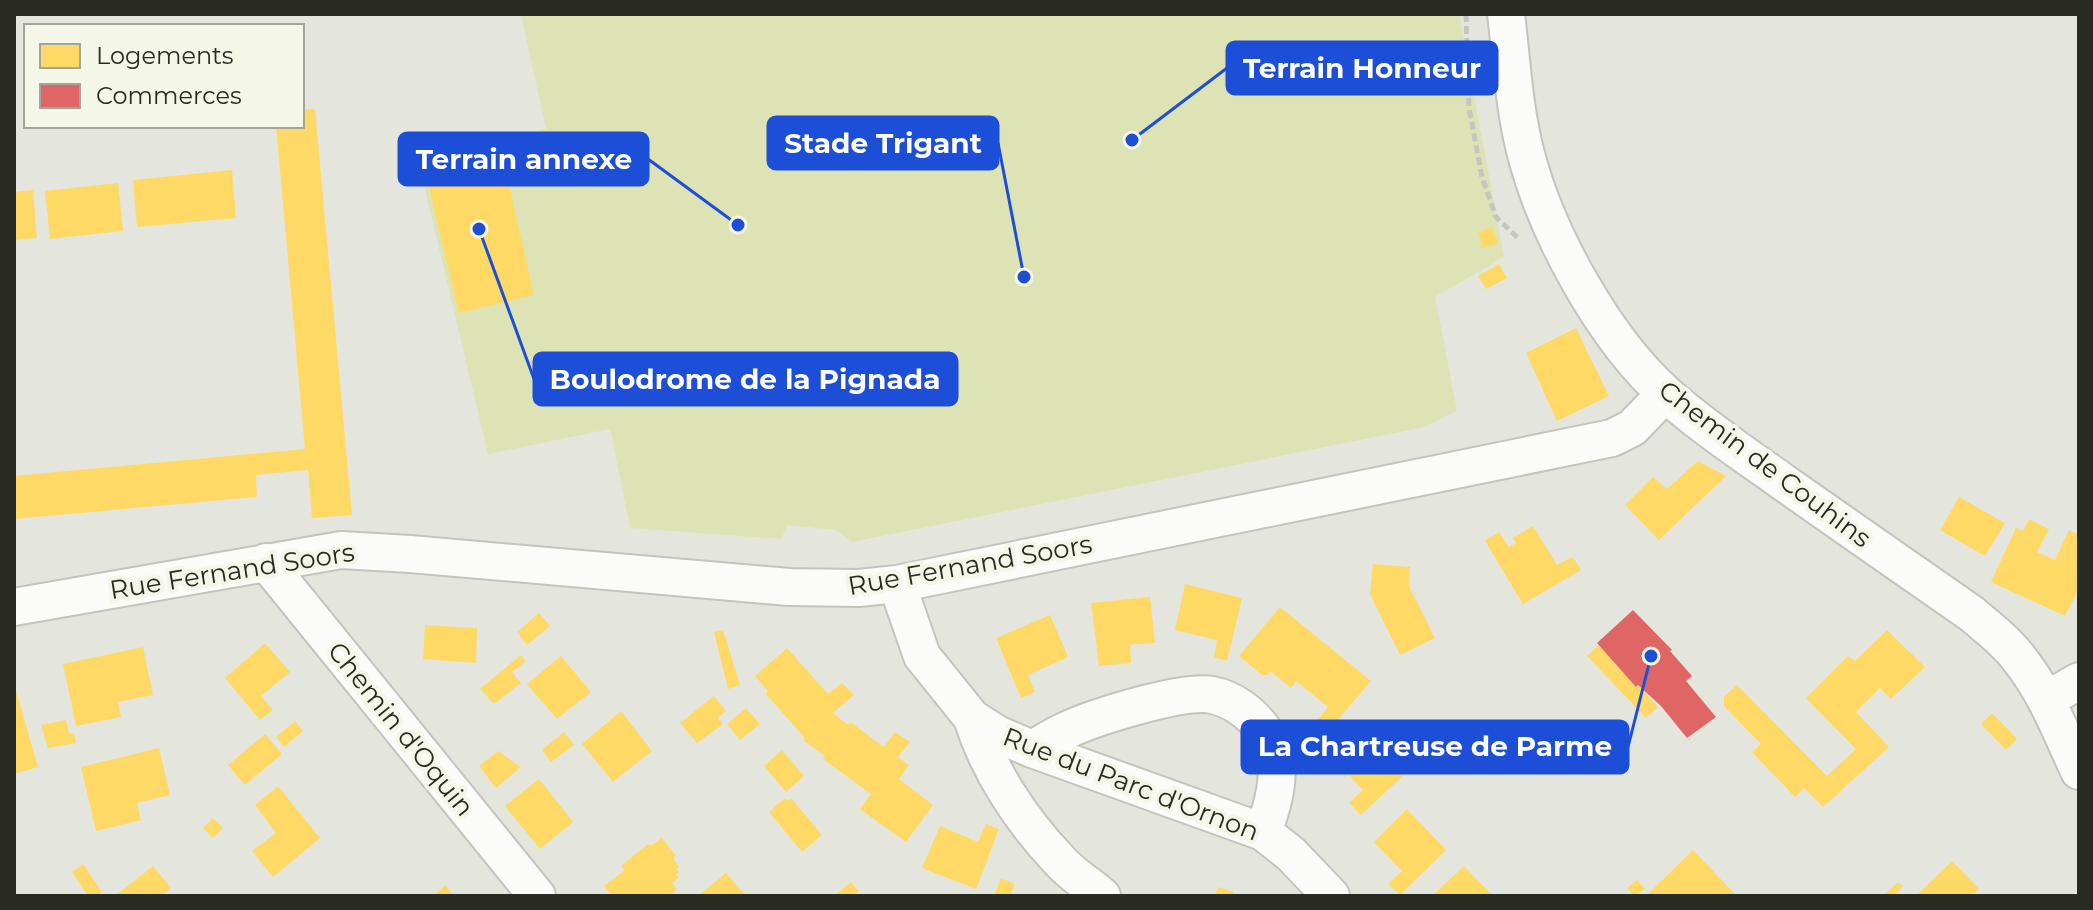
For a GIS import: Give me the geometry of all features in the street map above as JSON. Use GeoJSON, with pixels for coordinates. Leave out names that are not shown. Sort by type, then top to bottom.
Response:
{"type":"FeatureCollection","features":[{"type":"Feature","properties":{"kind":"street","name":"Chemin de Couhins"},"geometry":{"type":"LineString","coordinates":[[1506,14],[1519,126],[1537,190],[1560,247],[1593,303],[1626,349],[1665,394],[1724,440],[1972,614],[2015,653],[2046,700],[2079,771]]}},
{"type":"Feature","properties":{"kind":"street","name":"Rue Fernand Soors"},"geometry":{"type":"LineString","coordinates":[[14,607],[314,553],[362,550],[789,587],[859,588],[897,584],[1612,438],[1632,428],[1665,394]]}},
{"type":"Feature","properties":{"kind":"street","name":"Chemin d'Oquin"},"geometry":{"type":"LineString","coordinates":[[266,562],[537,896]]}},
{"type":"Feature","properties":{"kind":"street","name":"Rue du Parc d'Ornon"},"geometry":{"type":"LineString","coordinates":[[897,584],[922,656],[972,718],[997,734],[1032,749],[1263,832],[1291,854],[1331,896]]}},
{"type":"Feature","properties":{"kind":"street"},"geometry":{"type":"LineString","coordinates":[[2046,700],[2079,681]]}},
{"type":"Feature","properties":{"kind":"street"},"geometry":{"type":"LineString","coordinates":[[1032,749],[1067,730],[1163,699],[1197,693],[1229,700],[1257,721],[1268,736],[1274,752],[1276,785],[1272,809],[1263,832]]}},
{"type":"Feature","properties":{"kind":"street"},"geometry":{"type":"LineString","coordinates":[[972,718],[982,750],[1019,810],[1059,862],[1102,896]]}},
{"type":"Feature","properties":{"kind":"green space"},"geometry":{"type":"Polygon","coordinates":[[[521,14],[1459,14],[1504,257],[1435,297],[1457,410],[1425,427],[852,542],[835,530],[788,525],[781,539],[630,528],[610,429],[488,454],[418,160],[546,129],[521,14]]]}},
{"type":"Feature","properties":{"kind":"building: Logements"},"geometry":{"type":"Polygon","coordinates":[[[315,109],[352,515],[312,518],[308,470],[256,475],[257,497],[14,519],[14,476],[305,449],[276,128],[304,128],[304,110],[315,109]]]}},
{"type":"Feature","properties":{"kind":"building: Logements"},"geometry":{"type":"Polygon","coordinates":[[[500,144],[534,295],[459,313],[423,162],[500,144]]]}},
{"type":"Feature","properties":{"kind":"building: Logements"},"geometry":{"type":"Polygon","coordinates":[[[232,170],[236,218],[137,227],[133,180],[232,170]]]}},
{"type":"Feature","properties":{"kind":"building: Logements"},"geometry":{"type":"Polygon","coordinates":[[[118,183],[123,231],[50,239],[45,191],[118,183]]]}},
{"type":"Feature","properties":{"kind":"building: Logements"},"geometry":{"type":"Polygon","coordinates":[[[33,190],[37,238],[14,240],[14,192],[33,190]]]}},
{"type":"Feature","properties":{"kind":"building: Logements"},"geometry":{"type":"Polygon","coordinates":[[[1492,227],[1498,243],[1483,248],[1478,232],[1492,227]]]}},
{"type":"Feature","properties":{"kind":"building: Logements"},"geometry":{"type":"Polygon","coordinates":[[[1499,264],[1507,278],[1486,289],[1478,276],[1499,264]]]}},
{"type":"Feature","properties":{"kind":"building: Logements"},"geometry":{"type":"Polygon","coordinates":[[[1576,328],[1609,396],[1557,421],[1526,353],[1576,328]]]}},
{"type":"Feature","properties":{"kind":"building: Logements"},"geometry":{"type":"Polygon","coordinates":[[[1698,461],[1726,476],[1659,540],[1625,505],[1653,477],[1667,489],[1698,461]]]}},
{"type":"Feature","properties":{"kind":"building: Logements"},"geometry":{"type":"Polygon","coordinates":[[[1959,497],[2005,523],[1985,556],[1940,530],[1959,497]]]}},
{"type":"Feature","properties":{"kind":"building: Logements"},"geometry":{"type":"Polygon","coordinates":[[[2029,519],[2049,529],[2037,552],[2055,560],[2069,530],[2079,535],[2079,589],[2065,616],[1991,582],[2016,528],[2023,531],[2029,519]]]}},
{"type":"Feature","properties":{"kind":"building: Logements"},"geometry":{"type":"Polygon","coordinates":[[[1533,526],[1557,565],[1573,557],[1581,570],[1523,604],[1485,541],[1499,532],[1509,547],[1516,543],[1513,538],[1533,526]]]}},
{"type":"Feature","properties":{"kind":"building: Logements"},"geometry":{"type":"Polygon","coordinates":[[[1373,564],[1410,567],[1409,586],[1435,638],[1400,655],[1370,594],[1373,564]]]}},
{"type":"Feature","properties":{"kind":"building: Logements"},"geometry":{"type":"Polygon","coordinates":[[[1185,584],[1242,598],[1227,661],[1214,657],[1217,640],[1175,630],[1185,584]]]}},
{"type":"Feature","properties":{"kind":"building: Logements"},"geometry":{"type":"Polygon","coordinates":[[[1150,597],[1155,643],[1130,645],[1131,663],[1099,666],[1091,603],[1150,597]]]}},
{"type":"Feature","properties":{"kind":"building: Logements"},"geometry":{"type":"Polygon","coordinates":[[[1280,607],[1371,681],[1329,730],[1317,721],[1328,707],[1296,681],[1291,688],[1270,671],[1268,675],[1262,675],[1239,656],[1280,607]]]}},
{"type":"Feature","properties":{"kind":"building: Logements"},"geometry":{"type":"Polygon","coordinates":[[[539,613],[550,626],[527,645],[517,632],[539,613]]]}},
{"type":"Feature","properties":{"kind":"building: Logements"},"geometry":{"type":"Polygon","coordinates":[[[1050,615],[1068,657],[1028,675],[1035,692],[1021,698],[996,638],[1050,615]]]}},
{"type":"Feature","properties":{"kind":"building: Logements"},"geometry":{"type":"Polygon","coordinates":[[[425,625],[477,628],[476,663],[423,659],[425,625]]]}},
{"type":"Feature","properties":{"kind":"building: Logements"},"geometry":{"type":"Polygon","coordinates":[[[723,630],[740,685],[728,689],[714,632],[723,630]]]}},
{"type":"Feature","properties":{"kind":"building: Logements"},"geometry":{"type":"Polygon","coordinates":[[[1887,630],[1925,667],[1891,699],[1880,688],[1856,712],[1889,747],[1823,807],[1804,788],[1795,797],[1752,752],[1761,744],[1724,706],[1724,697],[1737,685],[1827,776],[1856,749],[1806,698],[1848,656],[1855,661],[1887,630]]]}},
{"type":"Feature","properties":{"kind":"building: Logements"},"geometry":{"type":"Polygon","coordinates":[[[265,643],[290,672],[261,696],[273,710],[260,720],[225,678],[265,643]]]}},
{"type":"Feature","properties":{"kind":"building: Logements"},"geometry":{"type":"Polygon","coordinates":[[[1599,645],[1658,707],[1646,718],[1587,656],[1599,645]]]}},
{"type":"Feature","properties":{"kind":"building: Logements"},"geometry":{"type":"Polygon","coordinates":[[[143,647],[153,695],[118,702],[121,717],[76,726],[63,664],[143,647]]]}},
{"type":"Feature","properties":{"kind":"building: Logements"},"geometry":{"type":"Polygon","coordinates":[[[787,648],[828,694],[842,683],[854,695],[833,713],[848,725],[850,722],[884,747],[895,732],[910,742],[898,757],[909,765],[899,779],[933,805],[906,842],[860,809],[871,794],[823,759],[825,756],[803,740],[805,738],[766,694],[768,691],[755,676],[787,648]]]}},
{"type":"Feature","properties":{"kind":"building: Logements"},"geometry":{"type":"Polygon","coordinates":[[[521,655],[526,661],[512,672],[521,683],[494,704],[480,689],[521,655]]]}},
{"type":"Feature","properties":{"kind":"building: Logements"},"geometry":{"type":"Polygon","coordinates":[[[561,656],[591,692],[557,719],[527,684],[561,656]]]}},
{"type":"Feature","properties":{"kind":"building: Logements"},"geometry":{"type":"Polygon","coordinates":[[[14,688],[38,767],[14,774],[14,688]]]}},
{"type":"Feature","properties":{"kind":"building: Logements"},"geometry":{"type":"Polygon","coordinates":[[[714,696],[726,711],[718,718],[723,724],[697,743],[680,723],[714,696]]]}},
{"type":"Feature","properties":{"kind":"building: Logements"},"geometry":{"type":"Polygon","coordinates":[[[746,708],[760,724],[740,740],[727,724],[746,708]]]}},
{"type":"Feature","properties":{"kind":"building: Logements"},"geometry":{"type":"Polygon","coordinates":[[[621,711],[652,751],[613,782],[582,744],[621,711]]]}},
{"type":"Feature","properties":{"kind":"building: Logements"},"geometry":{"type":"Polygon","coordinates":[[[1992,713],[2017,739],[2006,750],[1981,724],[1992,713]]]}},
{"type":"Feature","properties":{"kind":"building: Logements"},"geometry":{"type":"Polygon","coordinates":[[[66,720],[69,734],[74,733],[76,743],[48,748],[41,725],[66,720]]]}},
{"type":"Feature","properties":{"kind":"building: Logements"},"geometry":{"type":"Polygon","coordinates":[[[295,721],[303,731],[284,747],[276,737],[295,721]]]}},
{"type":"Feature","properties":{"kind":"building: Logements"},"geometry":{"type":"Polygon","coordinates":[[[1369,728],[1409,770],[1361,815],[1349,803],[1363,790],[1335,760],[1369,728]]]}},
{"type":"Feature","properties":{"kind":"building: Logements"},"geometry":{"type":"Polygon","coordinates":[[[564,732],[574,745],[551,762],[542,750],[564,732]]]}},
{"type":"Feature","properties":{"kind":"building: Logements"},"geometry":{"type":"Polygon","coordinates":[[[265,734],[282,754],[245,785],[228,765],[265,734]]]}},
{"type":"Feature","properties":{"kind":"building: Logements"},"geometry":{"type":"Polygon","coordinates":[[[159,748],[170,795],[137,803],[141,820],[96,831],[81,767],[159,748]]]}},
{"type":"Feature","properties":{"kind":"building: Logements"},"geometry":{"type":"Polygon","coordinates":[[[782,750],[804,776],[786,792],[764,766],[782,750]]]}},
{"type":"Feature","properties":{"kind":"building: Logements"},"geometry":{"type":"Polygon","coordinates":[[[498,751],[521,767],[496,788],[479,766],[498,751]]]}},
{"type":"Feature","properties":{"kind":"building: Logements"},"geometry":{"type":"Polygon","coordinates":[[[539,779],[573,822],[540,849],[505,806],[539,779]]]}},
{"type":"Feature","properties":{"kind":"building: Logements"},"geometry":{"type":"Polygon","coordinates":[[[278,786],[320,838],[273,877],[252,851],[276,833],[255,805],[278,786]]]}},
{"type":"Feature","properties":{"kind":"building: Logements"},"geometry":{"type":"Polygon","coordinates":[[[785,798],[788,801],[791,798],[822,835],[802,852],[769,812],[785,798]]]}},
{"type":"Feature","properties":{"kind":"building: Logements"},"geometry":{"type":"Polygon","coordinates":[[[1407,809],[1446,850],[1400,895],[1388,884],[1402,871],[1374,842],[1407,809]]]}},
{"type":"Feature","properties":{"kind":"building: Logements"},"geometry":{"type":"Polygon","coordinates":[[[213,818],[223,828],[213,838],[203,828],[213,818]]]}},
{"type":"Feature","properties":{"kind":"building: Logements"},"geometry":{"type":"Polygon","coordinates":[[[986,824],[999,829],[976,889],[922,868],[940,826],[978,842],[986,824]]]}},
{"type":"Feature","properties":{"kind":"building: Logements"},"geometry":{"type":"Polygon","coordinates":[[[662,838],[676,856],[673,858],[679,867],[676,875],[679,877],[672,883],[677,889],[669,896],[612,896],[604,886],[625,870],[621,866],[648,844],[650,846],[662,838]]]}},
{"type":"Feature","properties":{"kind":"building: Logements"},"geometry":{"type":"Polygon","coordinates":[[[1693,850],[1735,894],[1646,896],[1693,850]]]}},
{"type":"Feature","properties":{"kind":"building: Logements"},"geometry":{"type":"Polygon","coordinates":[[[1952,861],[1979,889],[1972,896],[1916,896],[1952,861]]]}},
{"type":"Feature","properties":{"kind":"building: Logements"},"geometry":{"type":"Polygon","coordinates":[[[83,864],[102,892],[97,896],[88,896],[72,872],[83,864]]]}},
{"type":"Feature","properties":{"kind":"building: Logements"},"geometry":{"type":"Polygon","coordinates":[[[153,866],[171,888],[161,896],[115,896],[153,866]]]}},
{"type":"Feature","properties":{"kind":"building: Logements"},"geometry":{"type":"Polygon","coordinates":[[[1464,866],[1493,896],[1432,896],[1464,866]]]}},
{"type":"Feature","properties":{"kind":"building: Logements"},"geometry":{"type":"Polygon","coordinates":[[[726,873],[746,896],[698,896],[726,873]]]}},
{"type":"Feature","properties":{"kind":"building: Logements"},"geometry":{"type":"Polygon","coordinates":[[[1001,878],[1015,884],[1010,896],[994,896],[1001,878]]]}},
{"type":"Feature","properties":{"kind":"building: Logements"},"geometry":{"type":"Polygon","coordinates":[[[1637,880],[1645,889],[1634,896],[1627,888],[1637,880]]]}},
{"type":"Feature","properties":{"kind":"building: Logements"},"geometry":{"type":"Polygon","coordinates":[[[851,882],[859,891],[853,896],[834,896],[851,882]]]}},
{"type":"Feature","properties":{"kind":"building: Logements"},"geometry":{"type":"Polygon","coordinates":[[[1898,882],[1903,886],[1894,896],[1883,896],[1898,882]]]}},
{"type":"Feature","properties":{"kind":"building: Logements"},"geometry":{"type":"Polygon","coordinates":[[[445,885],[454,896],[433,896],[439,891],[445,885]]]}},
{"type":"Feature","properties":{"kind":"building: Logements"},"geometry":{"type":"Polygon","coordinates":[[[1218,887],[1234,892],[1232,896],[1215,896],[1218,887]]]}},
{"type":"Feature","properties":{"kind":"building: Commerces"},"geometry":{"type":"Polygon","coordinates":[[[1633,610],[1672,650],[1692,676],[1686,681],[1716,717],[1687,738],[1661,706],[1638,685],[1636,687],[1597,643],[1633,610]]]}},
{"type":"Feature","properties":{"kind":"place","name":"Terrain Honneur"},"geometry":{"type":"Point","coordinates":[1132,140]}},
{"type":"Feature","properties":{"kind":"place","name":"Terrain annexe"},"geometry":{"type":"Point","coordinates":[738,225]}},
{"type":"Feature","properties":{"kind":"place","name":"Boulodrome de la Pignada"},"geometry":{"type":"Point","coordinates":[479,229]}},
{"type":"Feature","properties":{"kind":"place","name":"Stade Trigant"},"geometry":{"type":"Point","coordinates":[1024,277]}},
{"type":"Feature","properties":{"kind":"place","name":"La Chartreuse de Parme"},"geometry":{"type":"Point","coordinates":[1651,656]}}]}
